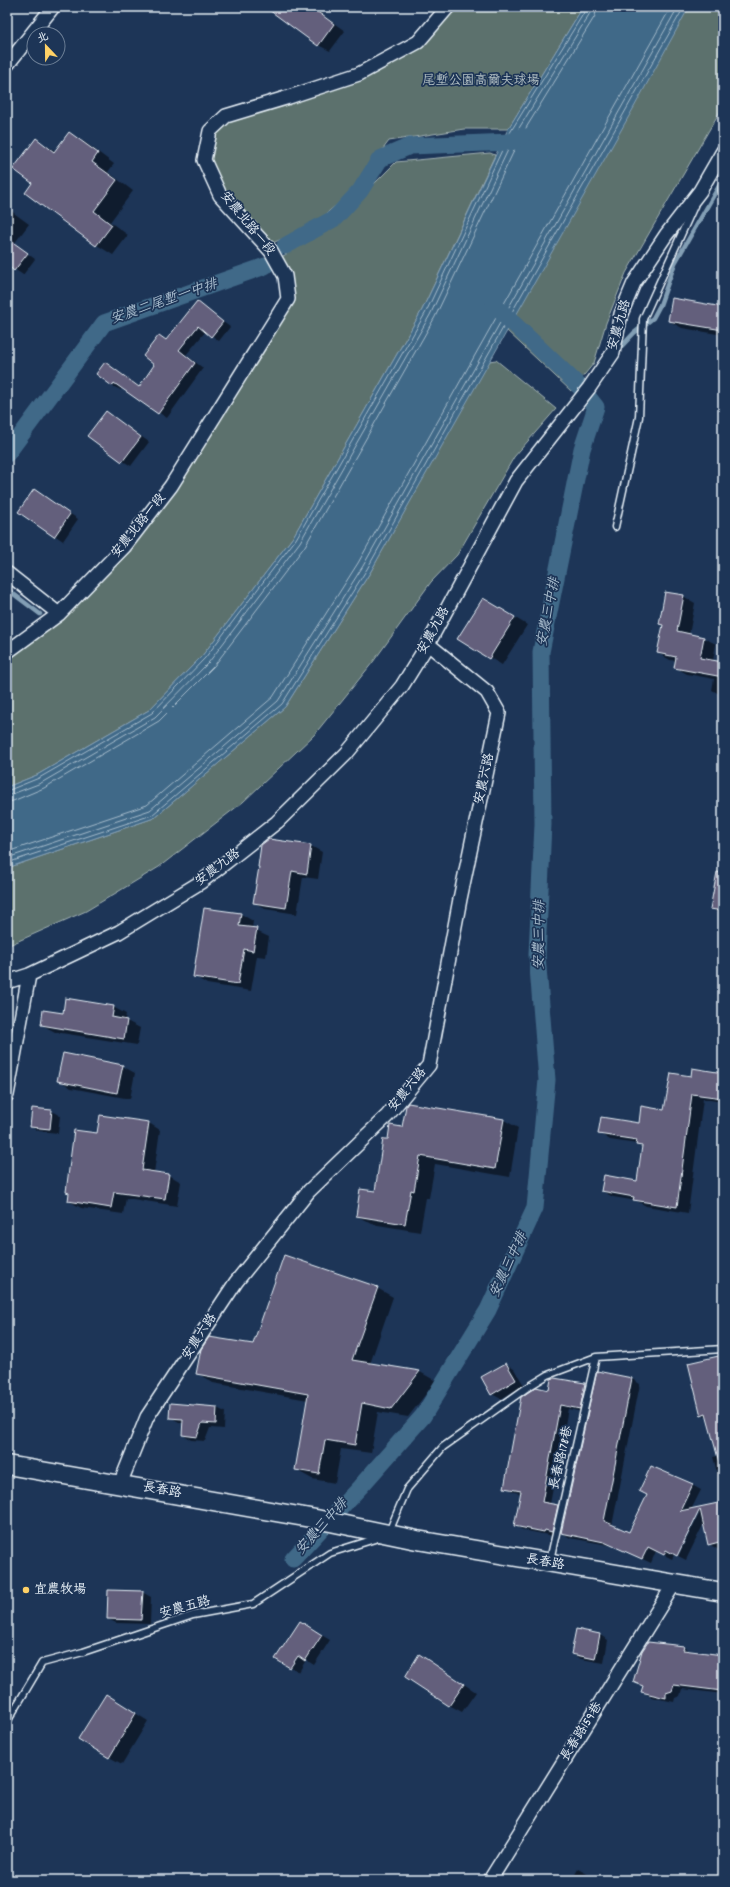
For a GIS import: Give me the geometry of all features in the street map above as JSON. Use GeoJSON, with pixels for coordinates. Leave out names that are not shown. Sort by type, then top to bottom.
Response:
{"type":"FeatureCollection","features":[{"type":"Feature","properties":{"kind":"street"},"geometry":{"type":"LineString","coordinates":[[7,65],[53,7]]}},
{"type":"Feature","properties":{"kind":"street","name":"安農北路一段"},"geometry":{"type":"LineString","coordinates":[[7,652],[59,614],[124,548],[171,486],[288,299],[285,276],[271,251],[220,195],[204,160],[210,131],[226,116],[360,74],[418,42],[448,7]]}},
{"type":"Feature","properties":{"kind":"street","name":"安農九路"},"geometry":{"type":"LineString","coordinates":[[7,982],[29,975],[119,932],[194,886],[277,822],[350,748],[402,686],[428,644],[516,481],[589,388],[613,353],[621,314],[634,283],[666,235],[700,191],[723,150]]}},
{"type":"Feature","properties":{"kind":"street"},"geometry":{"type":"LineString","coordinates":[[7,573],[59,614]]}},
{"type":"Feature","properties":{"kind":"street","name":"安農六路"},"geometry":{"type":"LineString","coordinates":[[120,1484],[147,1417],[236,1282],[310,1191],[388,1116],[429,1065],[460,899],[499,714],[487,692],[428,644]]}},
{"type":"Feature","properties":{"kind":"street"},"geometry":{"type":"LineString","coordinates":[[7,1094],[29,975]]}},
{"type":"Feature","properties":{"kind":"street","name":"長春路"},"geometry":{"type":"LineString","coordinates":[[7,1465],[316,1519],[549,1564],[723,1592]]}},
{"type":"Feature","properties":{"kind":"street","name":"長春路159巷"},"geometry":{"type":"LineString","coordinates":[[490,1880],[674,1584]]}},
{"type":"Feature","properties":{"kind":"lane"},"geometry":{"type":"LineString","coordinates":[[615,527],[639,417],[643,319],[684,230],[700,191]]}},
{"type":"Feature","properties":{"kind":"lane"},"geometry":{"type":"LineString","coordinates":[[388,1534],[407,1489],[443,1448],[525,1389],[548,1375],[596,1357],[723,1349]]}},
{"type":"Feature","properties":{"kind":"lane","name":"長春路178巷"},"geometry":{"type":"LineString","coordinates":[[549,1564],[596,1357]]}},
{"type":"Feature","properties":{"kind":"lane","name":"安農五路"},"geometry":{"type":"LineString","coordinates":[[7,1722],[42,1663],[83,1652],[193,1615],[253,1604],[330,1553],[388,1534]]}},
{"type":"Feature","properties":{"kind":"green space","name":"尾塹公園高爾夫球場"},"geometry":{"type":"Polygon","coordinates":[[[448,7],[583,7],[508,129],[464,129],[389,141],[355,185],[325,215],[314,223],[266,246],[220,195],[204,160],[210,131],[226,116],[289,97],[418,42],[448,7]]]}},
{"type":"Feature","properties":{"kind":"green space"},"geometry":{"type":"Polygon","coordinates":[[[688,7],[723,7],[723,106],[626,273],[606,323],[594,363],[571,391],[506,330],[688,7]]]}},
{"type":"Feature","properties":{"kind":"green space"},"geometry":{"type":"Polygon","coordinates":[[[490,153],[495,155],[422,310],[293,537],[202,656],[149,710],[37,775],[7,787],[7,652],[124,548],[288,299],[276,260],[318,236],[355,208],[370,188],[396,162],[490,153]]]}},
{"type":"Feature","properties":{"kind":"green space"},"geometry":{"type":"Polygon","coordinates":[[[496,360],[556,409],[514,457],[457,555],[431,582],[373,662],[314,735],[243,802],[159,867],[86,911],[7,946],[7,868],[154,818],[285,707],[371,571],[489,361],[496,360]]]}},
{"type":"Feature","properties":{"kind":"water"},"geometry":{"type":"Polygon","coordinates":[[[583,7],[689,7],[633,109],[371,571],[285,707],[154,818],[7,868],[7,787],[37,775],[149,710],[202,656],[293,537],[422,310],[508,129],[583,7]]]}},
{"type":"Feature","properties":{"kind":"building"},"geometry":{"type":"Polygon","coordinates":[[[265,7],[311,7],[334,24],[318,46],[265,7]]]}},
{"type":"Feature","properties":{"kind":"building"},"geometry":{"type":"Polygon","coordinates":[[[69,132],[98,153],[92,162],[117,180],[94,211],[112,225],[96,246],[25,193],[32,183],[13,169],[36,138],[54,152],[69,132]]]}},
{"type":"Feature","properties":{"kind":"building"},"geometry":{"type":"Polygon","coordinates":[[[7,238],[28,253],[14,271],[7,265],[7,238]]]}},
{"type":"Feature","properties":{"kind":"building"},"geometry":{"type":"Polygon","coordinates":[[[672,298],[723,307],[723,330],[668,321],[672,298]]]}},
{"type":"Feature","properties":{"kind":"building"},"geometry":{"type":"Polygon","coordinates":[[[197,301],[223,322],[211,337],[198,326],[179,350],[195,363],[158,414],[114,383],[112,386],[96,374],[105,362],[139,387],[154,365],[143,356],[159,335],[166,340],[197,301]]]}},
{"type":"Feature","properties":{"kind":"building"},"geometry":{"type":"Polygon","coordinates":[[[106,411],[141,437],[122,462],[87,436],[106,411]]]}},
{"type":"Feature","properties":{"kind":"building"},"geometry":{"type":"Polygon","coordinates":[[[34,489],[70,514],[54,537],[18,512],[34,489]]]}},
{"type":"Feature","properties":{"kind":"building"},"geometry":{"type":"Polygon","coordinates":[[[665,592],[684,595],[677,631],[704,637],[700,658],[723,662],[723,677],[674,668],[676,657],[657,653],[663,625],[659,624],[665,592]]]}},
{"type":"Feature","properties":{"kind":"building"},"geometry":{"type":"Polygon","coordinates":[[[483,598],[515,617],[489,659],[457,639],[483,598]]]}},
{"type":"Feature","properties":{"kind":"building"},"geometry":{"type":"Polygon","coordinates":[[[269,839],[311,845],[307,874],[292,871],[286,908],[253,903],[261,845],[269,839]]]}},
{"type":"Feature","properties":{"kind":"building"},"geometry":{"type":"Polygon","coordinates":[[[717,872],[723,873],[723,911],[710,909],[717,872]]]}},
{"type":"Feature","properties":{"kind":"building"},"geometry":{"type":"Polygon","coordinates":[[[204,908],[241,913],[239,926],[257,928],[253,951],[244,949],[238,984],[193,977],[204,908]]]}},
{"type":"Feature","properties":{"kind":"building"},"geometry":{"type":"Polygon","coordinates":[[[65,998],[114,1006],[112,1017],[127,1020],[124,1039],[41,1025],[43,1010],[63,1013],[65,998]]]}},
{"type":"Feature","properties":{"kind":"building"},"geometry":{"type":"Polygon","coordinates":[[[63,1053],[123,1065],[117,1093],[57,1081],[63,1053]]]}},
{"type":"Feature","properties":{"kind":"building"},"geometry":{"type":"Polygon","coordinates":[[[692,1068],[723,1073],[723,1098],[692,1094],[677,1207],[633,1200],[634,1197],[601,1191],[604,1175],[637,1181],[642,1146],[636,1145],[637,1140],[598,1134],[601,1117],[639,1123],[641,1106],[664,1110],[671,1073],[691,1076],[692,1068]]]}},
{"type":"Feature","properties":{"kind":"building"},"geometry":{"type":"Polygon","coordinates":[[[408,1103],[504,1119],[495,1169],[420,1156],[414,1191],[411,1190],[405,1224],[356,1216],[360,1189],[375,1191],[383,1139],[388,1139],[390,1125],[402,1127],[406,1106],[408,1103]]]}},
{"type":"Feature","properties":{"kind":"building"},"geometry":{"type":"Polygon","coordinates":[[[32,1108],[52,1110],[50,1129],[30,1127],[32,1108]]]}},
{"type":"Feature","properties":{"kind":"building"},"geometry":{"type":"Polygon","coordinates":[[[100,1115],[149,1122],[142,1170],[169,1174],[165,1199],[114,1192],[111,1208],[68,1201],[69,1193],[66,1192],[74,1130],[97,1133],[100,1115]]]}},
{"type":"Feature","properties":{"kind":"building"},"geometry":{"type":"Polygon","coordinates":[[[284,1255],[378,1287],[352,1360],[420,1371],[391,1409],[362,1403],[355,1445],[325,1440],[319,1474],[295,1470],[308,1394],[196,1374],[201,1349],[209,1337],[253,1344],[284,1255]]]}},
{"type":"Feature","properties":{"kind":"building"},"geometry":{"type":"Polygon","coordinates":[[[723,1355],[723,1461],[719,1462],[706,1414],[701,1416],[688,1363],[723,1355]]]}},
{"type":"Feature","properties":{"kind":"building"},"geometry":{"type":"Polygon","coordinates":[[[506,1363],[516,1380],[491,1395],[481,1377],[506,1363]]]}},
{"type":"Feature","properties":{"kind":"building"},"geometry":{"type":"Polygon","coordinates":[[[597,1371],[632,1378],[604,1521],[629,1532],[647,1495],[639,1491],[651,1466],[693,1484],[680,1511],[723,1502],[723,1541],[708,1545],[700,1509],[677,1556],[666,1550],[664,1555],[648,1547],[642,1559],[604,1542],[561,1533],[597,1371]]]}},
{"type":"Feature","properties":{"kind":"building"},"geometry":{"type":"Polygon","coordinates":[[[554,1378],[585,1383],[580,1409],[560,1405],[542,1502],[558,1505],[552,1532],[545,1530],[544,1532],[514,1526],[521,1491],[504,1488],[521,1397],[536,1387],[549,1390],[551,1379],[554,1378]]]}},
{"type":"Feature","properties":{"kind":"building"},"geometry":{"type":"Polygon","coordinates":[[[170,1403],[217,1407],[216,1424],[202,1423],[197,1437],[182,1435],[183,1419],[169,1418],[170,1403]]]}},
{"type":"Feature","properties":{"kind":"building"},"geometry":{"type":"Polygon","coordinates":[[[108,1590],[143,1591],[141,1620],[107,1619],[108,1590]]]}},
{"type":"Feature","properties":{"kind":"building"},"geometry":{"type":"Polygon","coordinates":[[[300,1621],[322,1635],[305,1661],[298,1656],[290,1668],[275,1659],[300,1621]]]}},
{"type":"Feature","properties":{"kind":"building"},"geometry":{"type":"Polygon","coordinates":[[[576,1629],[600,1634],[595,1659],[571,1654],[576,1629]]]}},
{"type":"Feature","properties":{"kind":"building"},"geometry":{"type":"Polygon","coordinates":[[[648,1642],[684,1646],[683,1650],[723,1655],[722,1691],[674,1685],[672,1691],[666,1693],[666,1698],[641,1692],[643,1686],[633,1682],[642,1651],[648,1642]]]}},
{"type":"Feature","properties":{"kind":"building"},"geometry":{"type":"Polygon","coordinates":[[[419,1654],[464,1684],[449,1706],[405,1677],[419,1654]]]}},
{"type":"Feature","properties":{"kind":"building"},"geometry":{"type":"Polygon","coordinates":[[[106,1694],[136,1713],[109,1758],[78,1739],[106,1694]]]}},
{"type":"Feature","properties":{"kind":"waterway","name":"安農二尾塹一中排"},"geometry":{"type":"LineString","coordinates":[[285,246],[335,218],[360,191],[380,159],[410,146],[511,142],[522,136]]}},
{"type":"Feature","properties":{"kind":"waterway"},"geometry":{"type":"LineString","coordinates":[[618,350],[634,333],[653,318],[660,305],[675,263],[723,179]]}},
{"type":"Feature","properties":{"kind":"waterway","name":"安農二尾塹一中排"},"geometry":{"type":"LineString","coordinates":[[7,454],[104,323],[265,266]]}},
{"type":"Feature","properties":{"kind":"waterway","name":"安農三中排"},"geometry":{"type":"LineString","coordinates":[[293,1559],[423,1416],[488,1310],[535,1208],[547,1080],[537,955],[543,824],[541,652],[582,449],[596,407],[581,388],[494,305]]}},
{"type":"Feature","properties":{"kind":"waterway"},"geometry":{"type":"LineString","coordinates":[[7,589],[40,614]]}},
{"type":"Feature","properties":{"kind":"place","name":"宜農牧場"},"geometry":{"type":"Point","coordinates":[26,1590]}}]}
